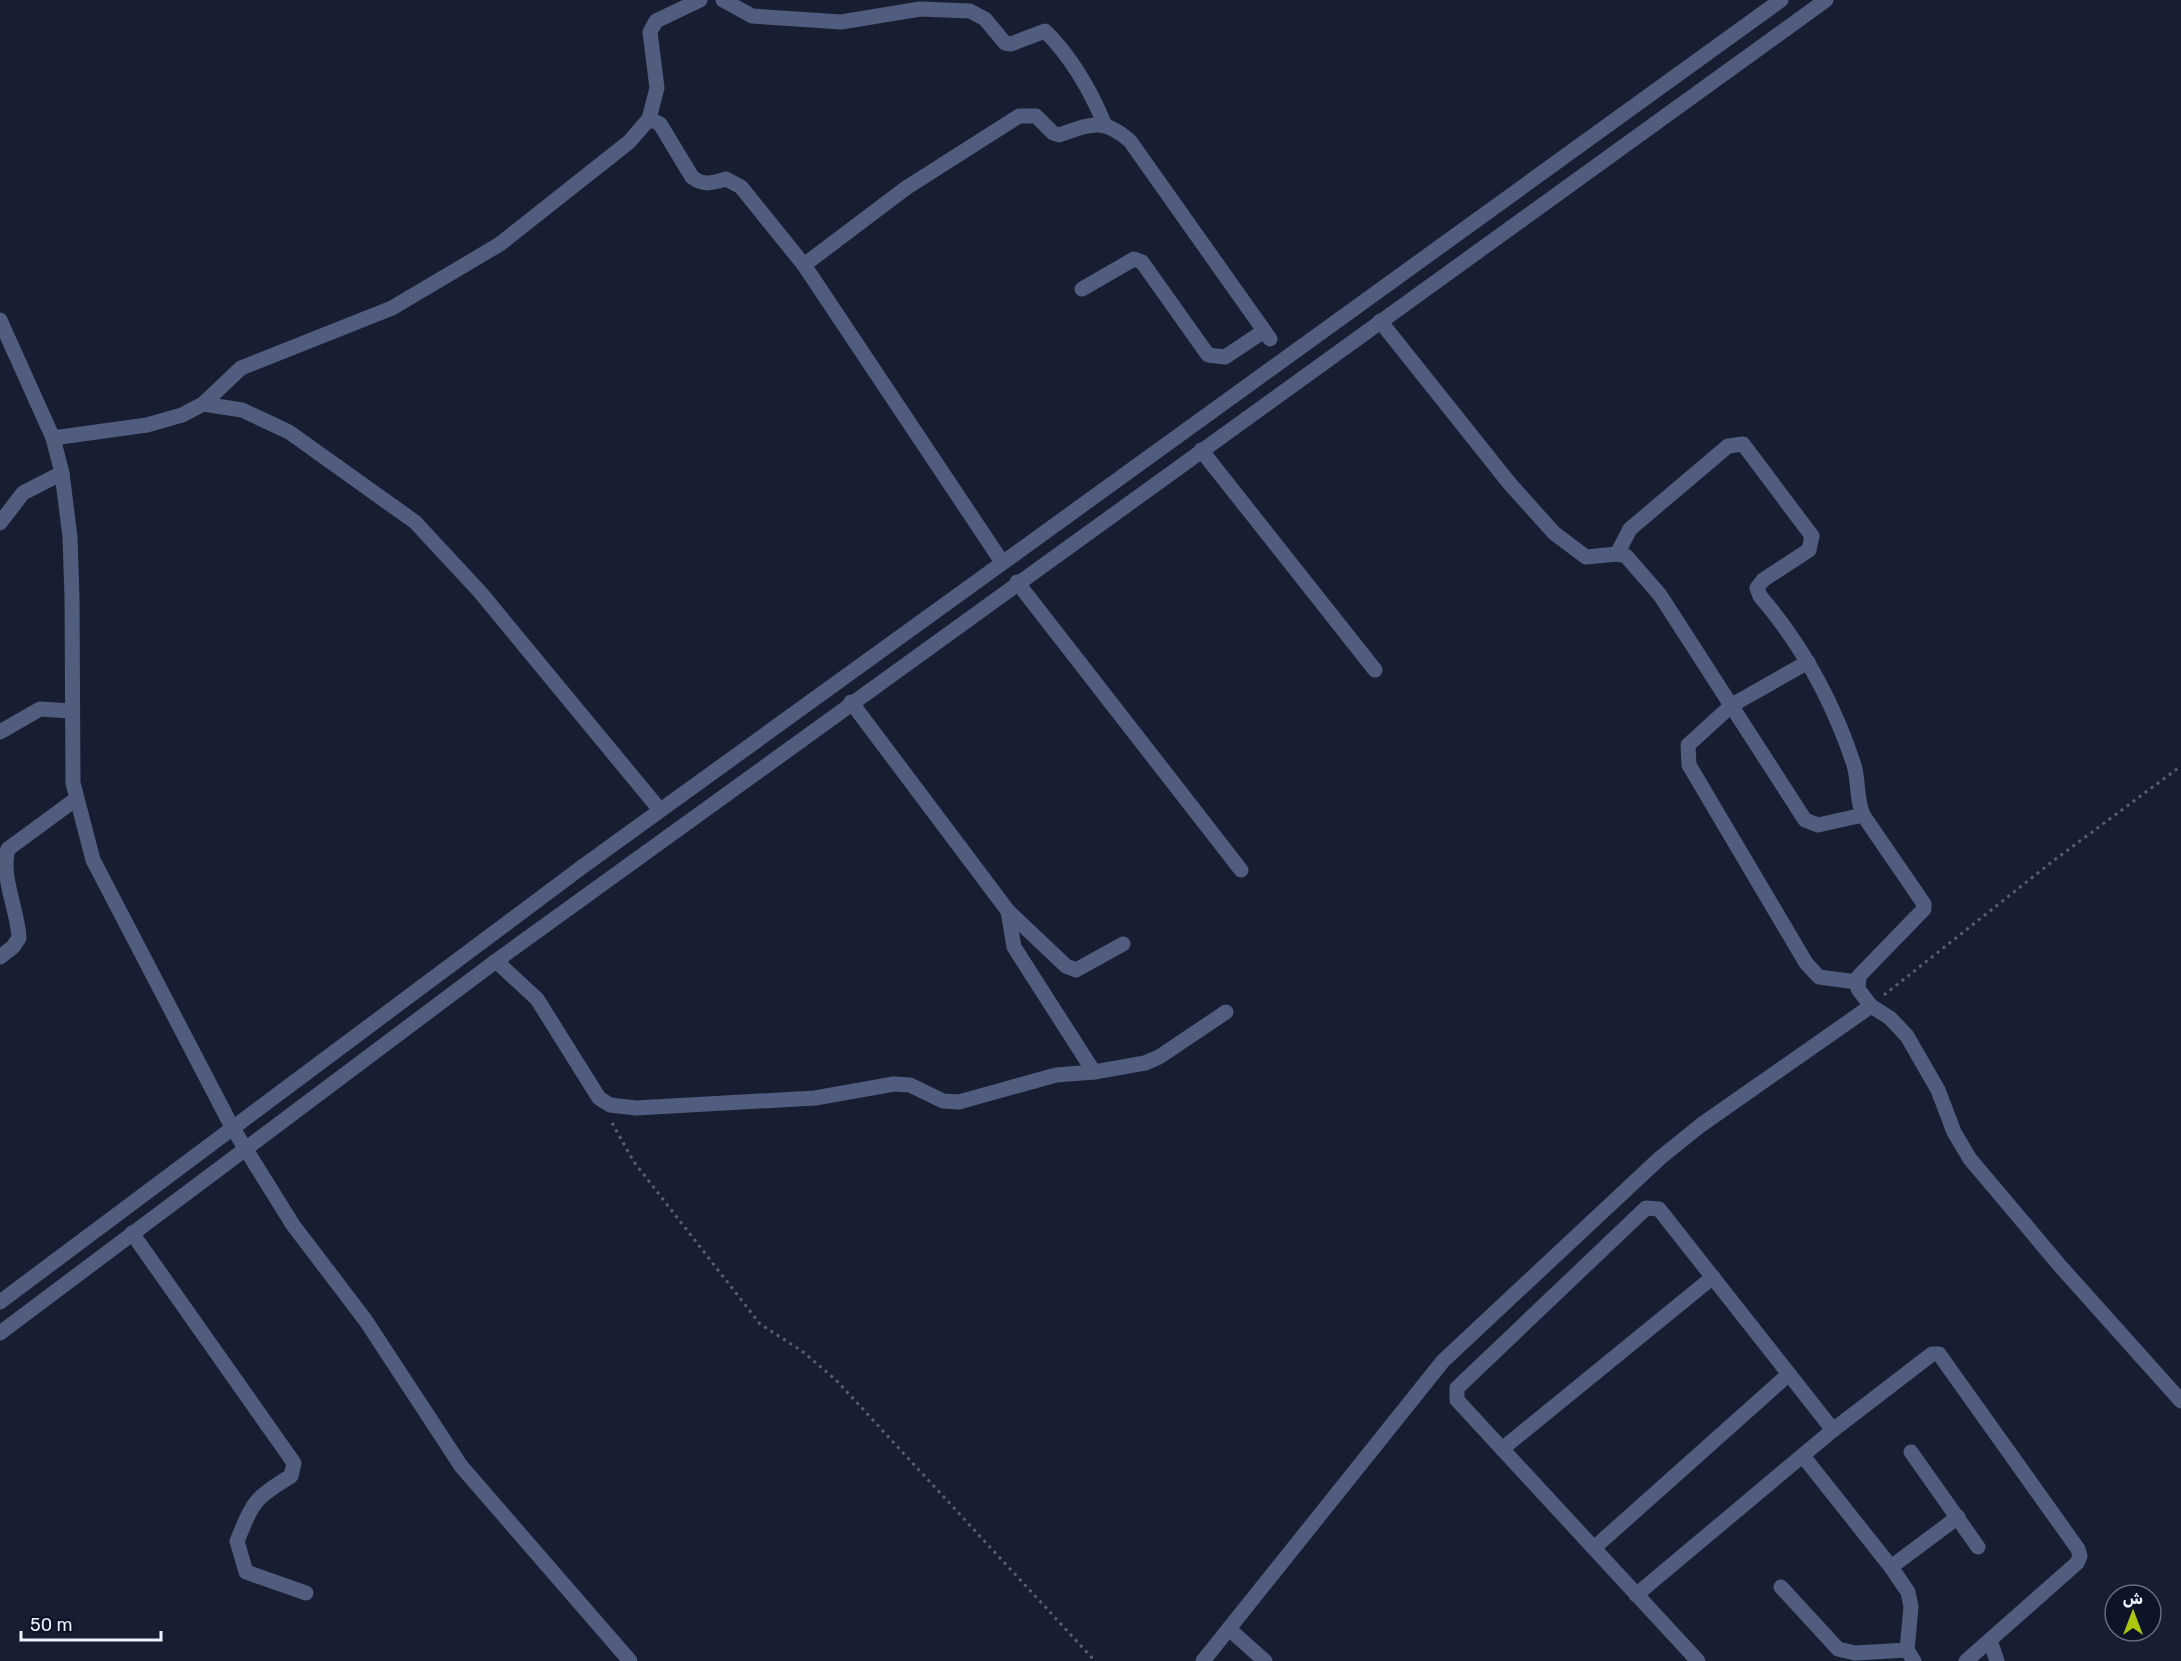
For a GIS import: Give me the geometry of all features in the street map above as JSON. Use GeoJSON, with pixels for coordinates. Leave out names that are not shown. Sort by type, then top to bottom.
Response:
{"type":"FeatureCollection","features":[{"type":"Feature","properties":{"kind":"street"},"geometry":{"type":"LineString","coordinates":[[53,438],[147,425],[182,415],[203,404],[241,368],[392,308],[500,244],[629,142],[649,119],[657,88],[650,32],[656,21],[700,0]]}},
{"type":"Feature","properties":{"kind":"street"},"geometry":{"type":"LineString","coordinates":[[723,0],[752,16],[841,22],[920,9],[970,11],[985,19],[1005,43],[1011,44],[1045,31],[1056,42],[1091,95],[1104,123],[1116,129],[1130,141],[1267,335],[1225,357],[1208,355],[1142,262],[1134,258],[1082,289]]}},
{"type":"Feature","properties":{"kind":"street"},"geometry":{"type":"LineString","coordinates":[[0,1302],[660,810],[1781,0]]}},
{"type":"Feature","properties":{"kind":"street"},"geometry":{"type":"LineString","coordinates":[[0,1333],[496,961],[1017,582],[1826,0]]}},
{"type":"Feature","properties":{"kind":"street"},"geometry":{"type":"LineString","coordinates":[[804,265],[906,188],[1019,116],[1036,116],[1053,133],[1059,135],[1104,123]]}},
{"type":"Feature","properties":{"kind":"street"},"geometry":{"type":"LineString","coordinates":[[649,119],[660,124],[692,177],[699,183],[710,184],[726,179],[734,181],[741,187],[804,265],[1002,562]]}},
{"type":"Feature","properties":{"kind":"street"},"geometry":{"type":"LineString","coordinates":[[0,320],[53,438],[62,473],[71,561],[72,774],[76,799],[93,860],[232,1127],[293,1225],[366,1321],[461,1466],[630,1661]]}},
{"type":"Feature","properties":{"kind":"street"},"geometry":{"type":"LineString","coordinates":[[1380,321],[1510,484],[1554,533],[1586,557],[1617,554],[1626,556],[1660,595],[1805,820],[1818,825],[1863,815]]}},
{"type":"Feature","properties":{"kind":"street"},"geometry":{"type":"LineString","coordinates":[[203,404],[242,410],[290,432],[415,522],[480,592],[660,810]]}},
{"type":"Feature","properties":{"kind":"street"},"geometry":{"type":"LineString","coordinates":[[1617,554],[1630,529],[1728,446],[1743,444],[1812,536],[1809,550],[1763,580],[1757,588],[1760,596],[1808,662],[1851,757],[1857,776],[1858,801],[1863,815],[1918,895],[1924,909],[1859,976],[1858,989],[1871,1006],[1890,1018],[1907,1036],[1938,1090],[1954,1132],[1970,1159],[2061,1267],[2181,1401]]}},
{"type":"Feature","properties":{"kind":"street"},"geometry":{"type":"LineString","coordinates":[[1201,450],[1376,670]]}},
{"type":"Feature","properties":{"kind":"street"},"geometry":{"type":"LineString","coordinates":[[0,523],[23,493],[62,473]]}},
{"type":"Feature","properties":{"kind":"street"},"geometry":{"type":"LineString","coordinates":[[1017,582],[1241,870]]}},
{"type":"Feature","properties":{"kind":"street"},"geometry":{"type":"LineString","coordinates":[[1808,662],[1732,705],[1688,745],[1689,765],[1806,963],[1819,977],[1857,982]]}},
{"type":"Feature","properties":{"kind":"street"},"geometry":{"type":"LineString","coordinates":[[851,702],[1008,911],[1066,966],[1076,970],[1123,944]]}},
{"type":"Feature","properties":{"kind":"street"},"geometry":{"type":"LineString","coordinates":[[0,732],[40,709],[71,711]]}},
{"type":"Feature","properties":{"kind":"street"},"geometry":{"type":"LineString","coordinates":[[0,957],[13,947],[19,938],[5,874],[5,855],[8,849],[76,799]]}},
{"type":"Feature","properties":{"kind":"street"},"geometry":{"type":"LineString","coordinates":[[1008,911],[1014,947],[1094,1072]]}},
{"type":"Feature","properties":{"kind":"street"},"geometry":{"type":"LineString","coordinates":[[496,961],[537,999],[599,1098],[610,1105],[636,1108],[815,1098],[894,1084],[910,1085],[942,1101],[959,1102],[1056,1075],[1134,1066],[1159,1058],[1226,1012]]}},
{"type":"Feature","properties":{"kind":"street"},"geometry":{"type":"LineString","coordinates":[[1203,1661],[1443,1361],[1660,1158],[1701,1125],[1871,1006]]}},
{"type":"Feature","properties":{"kind":"street"},"geometry":{"type":"LineString","coordinates":[[1698,1661],[1457,1400],[1457,1388],[1646,1208],[1659,1209],[1833,1430]]}},
{"type":"Feature","properties":{"kind":"street"},"geometry":{"type":"LineString","coordinates":[[132,1233],[294,1463],[291,1476],[261,1494],[253,1504],[237,1540],[246,1572],[306,1593]]}},
{"type":"Feature","properties":{"kind":"street"},"geometry":{"type":"LineString","coordinates":[[1502,1449],[1713,1277]]}},
{"type":"Feature","properties":{"kind":"street"},"geometry":{"type":"LineString","coordinates":[[1636,1595],[1833,1430],[1932,1354],[1943,1358],[2078,1549],[2079,1556],[2077,1563],[1966,1661]]}},
{"type":"Feature","properties":{"kind":"street"},"geometry":{"type":"LineString","coordinates":[[1594,1548],[1789,1374]]}},
{"type":"Feature","properties":{"kind":"street"},"geometry":{"type":"LineString","coordinates":[[1911,1452],[1978,1547]]}},
{"type":"Feature","properties":{"kind":"street"},"geometry":{"type":"LineString","coordinates":[[1781,1587],[1838,1649],[1855,1653],[1910,1656],[1911,1607],[1908,1592],[1891,1567],[1803,1456]]}},
{"type":"Feature","properties":{"kind":"street"},"geometry":{"type":"LineString","coordinates":[[1891,1567],[1958,1517]]}},
{"type":"Feature","properties":{"kind":"street"},"geometry":{"type":"LineString","coordinates":[[1229,1629],[1265,1661]]}},
{"type":"Feature","properties":{"kind":"street"},"geometry":{"type":"LineString","coordinates":[[1990,1640],[1997,1661]]}},
{"type":"Feature","properties":{"kind":"path"},"geometry":{"type":"LineString","coordinates":[[1871,1006],[2053,861],[2181,766]]}},
{"type":"Feature","properties":{"kind":"path"},"geometry":{"type":"LineString","coordinates":[[610,1105],[609,1114],[614,1128],[634,1162],[760,1324],[802,1351],[837,1380],[1095,1661]]}}]}
